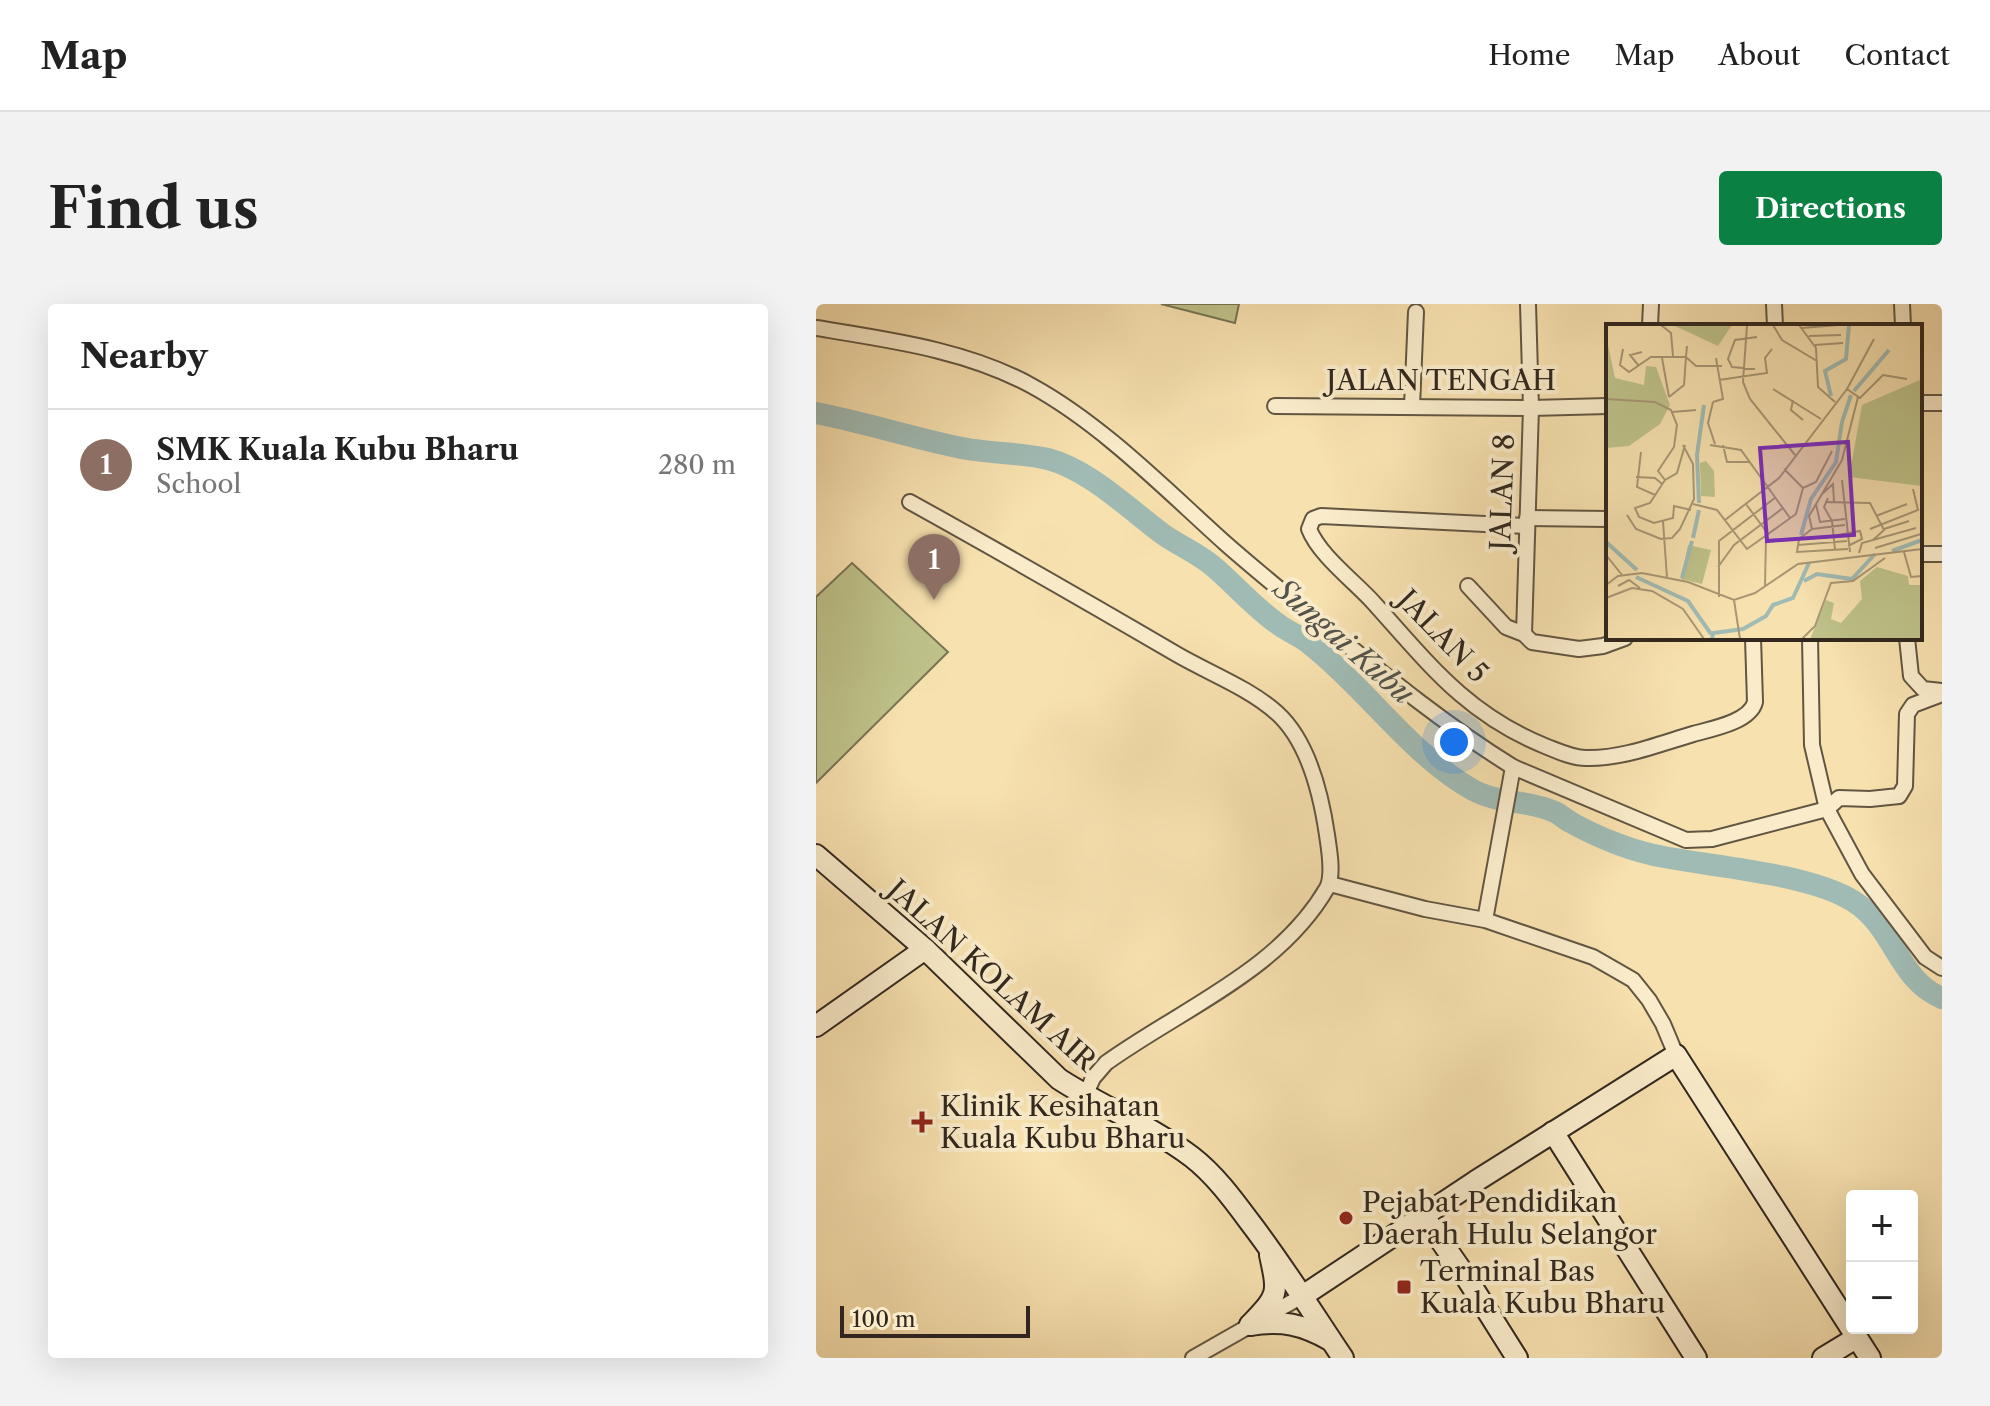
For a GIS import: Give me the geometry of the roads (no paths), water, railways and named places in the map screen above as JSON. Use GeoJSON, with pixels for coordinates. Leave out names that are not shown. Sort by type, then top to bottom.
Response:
{"type":"FeatureCollection","features":[{"type":"Feature","properties":{"kind":"street","name":"JALAN 8"},"geometry":{"type":"LineString","coordinates":[[1524,634],[1531,408],[1528,304]]}},
{"type":"Feature","properties":{"kind":"street"},"geometry":{"type":"LineString","coordinates":[[1650,324],[1651,304]]}},
{"type":"Feature","properties":{"kind":"street"},"geometry":{"type":"LineString","coordinates":[[1774,304],[1775,324]]}},
{"type":"Feature","properties":{"kind":"street"},"geometry":{"type":"LineString","coordinates":[[1902,304],[1903,324]]}},
{"type":"Feature","properties":{"kind":"street"},"geometry":{"type":"LineString","coordinates":[[1412,406],[1416,312]]}},
{"type":"Feature","properties":{"kind":"street"},"geometry":{"type":"LineString","coordinates":[[816,328],[953,355],[1032,386],[1065,407],[1131,459],[1259,574],[1396,686],[1513,767],[1686,840],[1712,839],[1827,809],[1839,798],[1899,796],[1905,786],[1907,714],[1913,705],[1942,693]]}},
{"type":"Feature","properties":{"kind":"street","name":"JALAN TENGAH"},"geometry":{"type":"LineString","coordinates":[[1275,406],[1606,406]]}},
{"type":"Feature","properties":{"kind":"street"},"geometry":{"type":"LineString","coordinates":[[910,502],[1197,667],[1247,692],[1278,714],[1311,768],[1326,826],[1330,884],[1296,929],[1235,981],[1106,1063],[1093,1078],[1085,1096]]}},
{"type":"Feature","properties":{"kind":"street","name":"JALAN 5"},"geometry":{"type":"LineString","coordinates":[[1526,522],[1321,516],[1313,519],[1309,529],[1325,553],[1438,676],[1502,725],[1562,753],[1585,758],[1638,750],[1720,726],[1747,714],[1755,702],[1753,640]]}},
{"type":"Feature","properties":{"kind":"street"},"geometry":{"type":"LineString","coordinates":[[1526,522],[1606,519]]}},
{"type":"Feature","properties":{"kind":"street"},"geometry":{"type":"LineString","coordinates":[[1468,586],[1506,627],[1524,634],[1532,642],[1579,649],[1620,640]]}},
{"type":"Feature","properties":{"kind":"street"},"geometry":{"type":"LineString","coordinates":[[1810,640],[1812,745],[1827,809],[1862,874],[1925,957],[1942,968]]}},
{"type":"Feature","properties":{"kind":"street"},"geometry":{"type":"LineString","coordinates":[[1907,640],[1911,676],[1923,689],[1942,693]]}},
{"type":"Feature","properties":{"kind":"street"},"geometry":{"type":"LineString","coordinates":[[1485,920],[1513,767]]}},
{"type":"Feature","properties":{"kind":"street","name":"JALAN KOLAM AIR"},"geometry":{"type":"LineString","coordinates":[[816,855],[925,949],[1059,1079],[1194,1158],[1233,1199],[1304,1295],[1333,1342]]}},
{"type":"Feature","properties":{"kind":"street"},"geometry":{"type":"LineString","coordinates":[[1330,884],[1425,909],[1485,920],[1593,957],[1633,980],[1663,1024],[1676,1055],[1870,1358]]}},
{"type":"Feature","properties":{"kind":"street"},"geometry":{"type":"LineString","coordinates":[[816,1026],[925,949]]}},
{"type":"Feature","properties":{"kind":"street"},"geometry":{"type":"LineString","coordinates":[[1193,1358],[1304,1295],[1423,1215],[1676,1055]]}},
{"type":"Feature","properties":{"kind":"street"},"geometry":{"type":"LineString","coordinates":[[1553,1132],[1696,1358]]}},
{"type":"Feature","properties":{"kind":"street"},"geometry":{"type":"LineString","coordinates":[[1423,1215],[1517,1358]]}},
{"type":"Feature","properties":{"kind":"street"},"geometry":{"type":"LineString","coordinates":[[1274,1254],[1306,1273],[1333,1275]]}},
{"type":"Feature","properties":{"kind":"street"},"geometry":{"type":"LineString","coordinates":[[1250,1325],[1274,1299],[1274,1254]]}},
{"type":"Feature","properties":{"kind":"street"},"geometry":{"type":"LineString","coordinates":[[1250,1325],[1274,1321],[1298,1324],[1333,1342],[1333,1275]]}},
{"type":"Feature","properties":{"kind":"street"},"geometry":{"type":"LineString","coordinates":[[1823,1358],[1856,1338]]}},
{"type":"Feature","properties":{"kind":"waterway","name":"Sungai Kubu"},"geometry":{"type":"LineString","coordinates":[[816,413],[957,447],[1026,455],[1064,464],[1109,492],[1164,535],[1208,562],[1270,618],[1331,662],[1430,759],[1473,790],[1493,798],[1545,808],[1594,834],[1641,852],[1780,876],[1844,896],[1861,906],[1874,919],[1914,977],[1942,998]]}},
{"type":"Feature","properties":{"kind":"place","name":"SMK Kuala Kubu Bharu"},"geometry":{"type":"Point","coordinates":[934,600]}},
{"type":"Feature","properties":{"kind":"place","name":"Klinik Kesihatan Kuala Kubu Bharu"},"geometry":{"type":"Point","coordinates":[922,1122]}},
{"type":"Feature","properties":{"kind":"place","name":"Pejabat Pendidikan Daerah Hulu Selangor"},"geometry":{"type":"Point","coordinates":[1346,1218]}},
{"type":"Feature","properties":{"kind":"place","name":"Terminal Bas Kuala Kubu Bharu"},"geometry":{"type":"Point","coordinates":[1404,1287]}}]}
